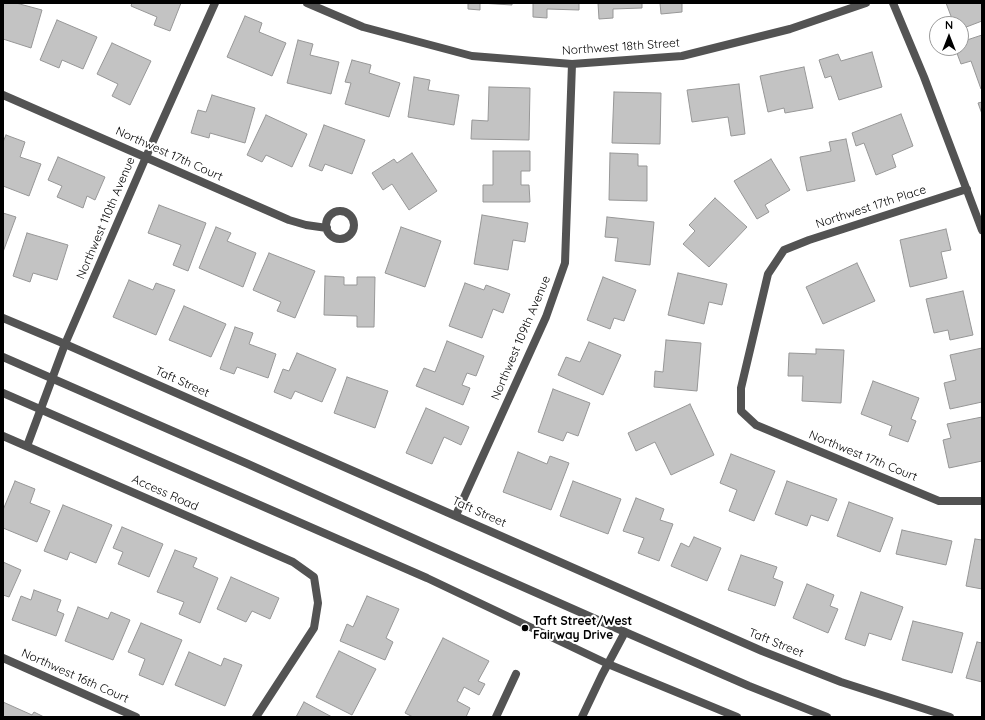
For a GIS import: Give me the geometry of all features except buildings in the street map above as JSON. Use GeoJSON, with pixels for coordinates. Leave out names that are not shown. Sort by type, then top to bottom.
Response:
{"type":"FeatureCollection","features":[{"type":"Feature","properties":{"kind":"street","name":"Northwest 110th Avenue"},"geometry":{"type":"LineString","coordinates":[[27,446],[65,344],[146,156],[215,3]]}},
{"type":"Feature","properties":{"kind":"street","name":"Northwest 18th Street"},"geometry":{"type":"LineString","coordinates":[[307,3],[363,27],[472,56],[572,64],[682,56],[790,29],[866,3]]}},
{"type":"Feature","properties":{"kind":"street"},"geometry":{"type":"LineString","coordinates":[[893,3],[924,77],[982,230]]}},
{"type":"Feature","properties":{"kind":"street","name":"Northwest 109th Avenue"},"geometry":{"type":"LineString","coordinates":[[456,515],[546,317],[565,263],[572,64]]}},
{"type":"Feature","properties":{"kind":"street","name":"Northwest 17th Court"},"geometry":{"type":"LineString","coordinates":[[3,95],[146,156],[289,220],[306,225],[327,228]]}},
{"type":"Feature","properties":{"kind":"street","name":"Northwest 17th Place"},"geometry":{"type":"LineString","coordinates":[[741,411],[741,388],[768,274],[784,250],[809,240],[967,189]]}},
{"type":"Feature","properties":{"kind":"street","name":"Taft Street"},"geometry":{"type":"LineString","coordinates":[[3,318],[456,515],[762,651],[841,682],[950,717]]}},
{"type":"Feature","properties":{"kind":"street"},"geometry":{"type":"LineString","coordinates":[[3,357],[749,686],[827,717]]}},
{"type":"Feature","properties":{"kind":"street"},"geometry":{"type":"LineString","coordinates":[[3,393],[427,578],[608,664],[736,717]]}},
{"type":"Feature","properties":{"kind":"street","name":"Northwest 17th Court"},"geometry":{"type":"LineString","coordinates":[[741,411],[756,425],[939,501],[982,501]]}},
{"type":"Feature","properties":{"kind":"street","name":"Access Road"},"geometry":{"type":"LineString","coordinates":[[3,436],[293,562],[314,577],[318,603],[314,628],[256,717]]}},
{"type":"Feature","properties":{"kind":"street"},"geometry":{"type":"LineString","coordinates":[[582,717],[608,664],[626,632]]}},
{"type":"Feature","properties":{"kind":"street","name":"Northwest 16th Court"},"geometry":{"type":"LineString","coordinates":[[3,658],[136,717]]}},
{"type":"Feature","properties":{"kind":"street"},"geometry":{"type":"LineString","coordinates":[[496,717],[516,674]]}},
{"type":"Feature","properties":{"kind":"place","name":"Taft Street/West Fairway Drive"},"geometry":{"type":"Point","coordinates":[525,628]}}]}
